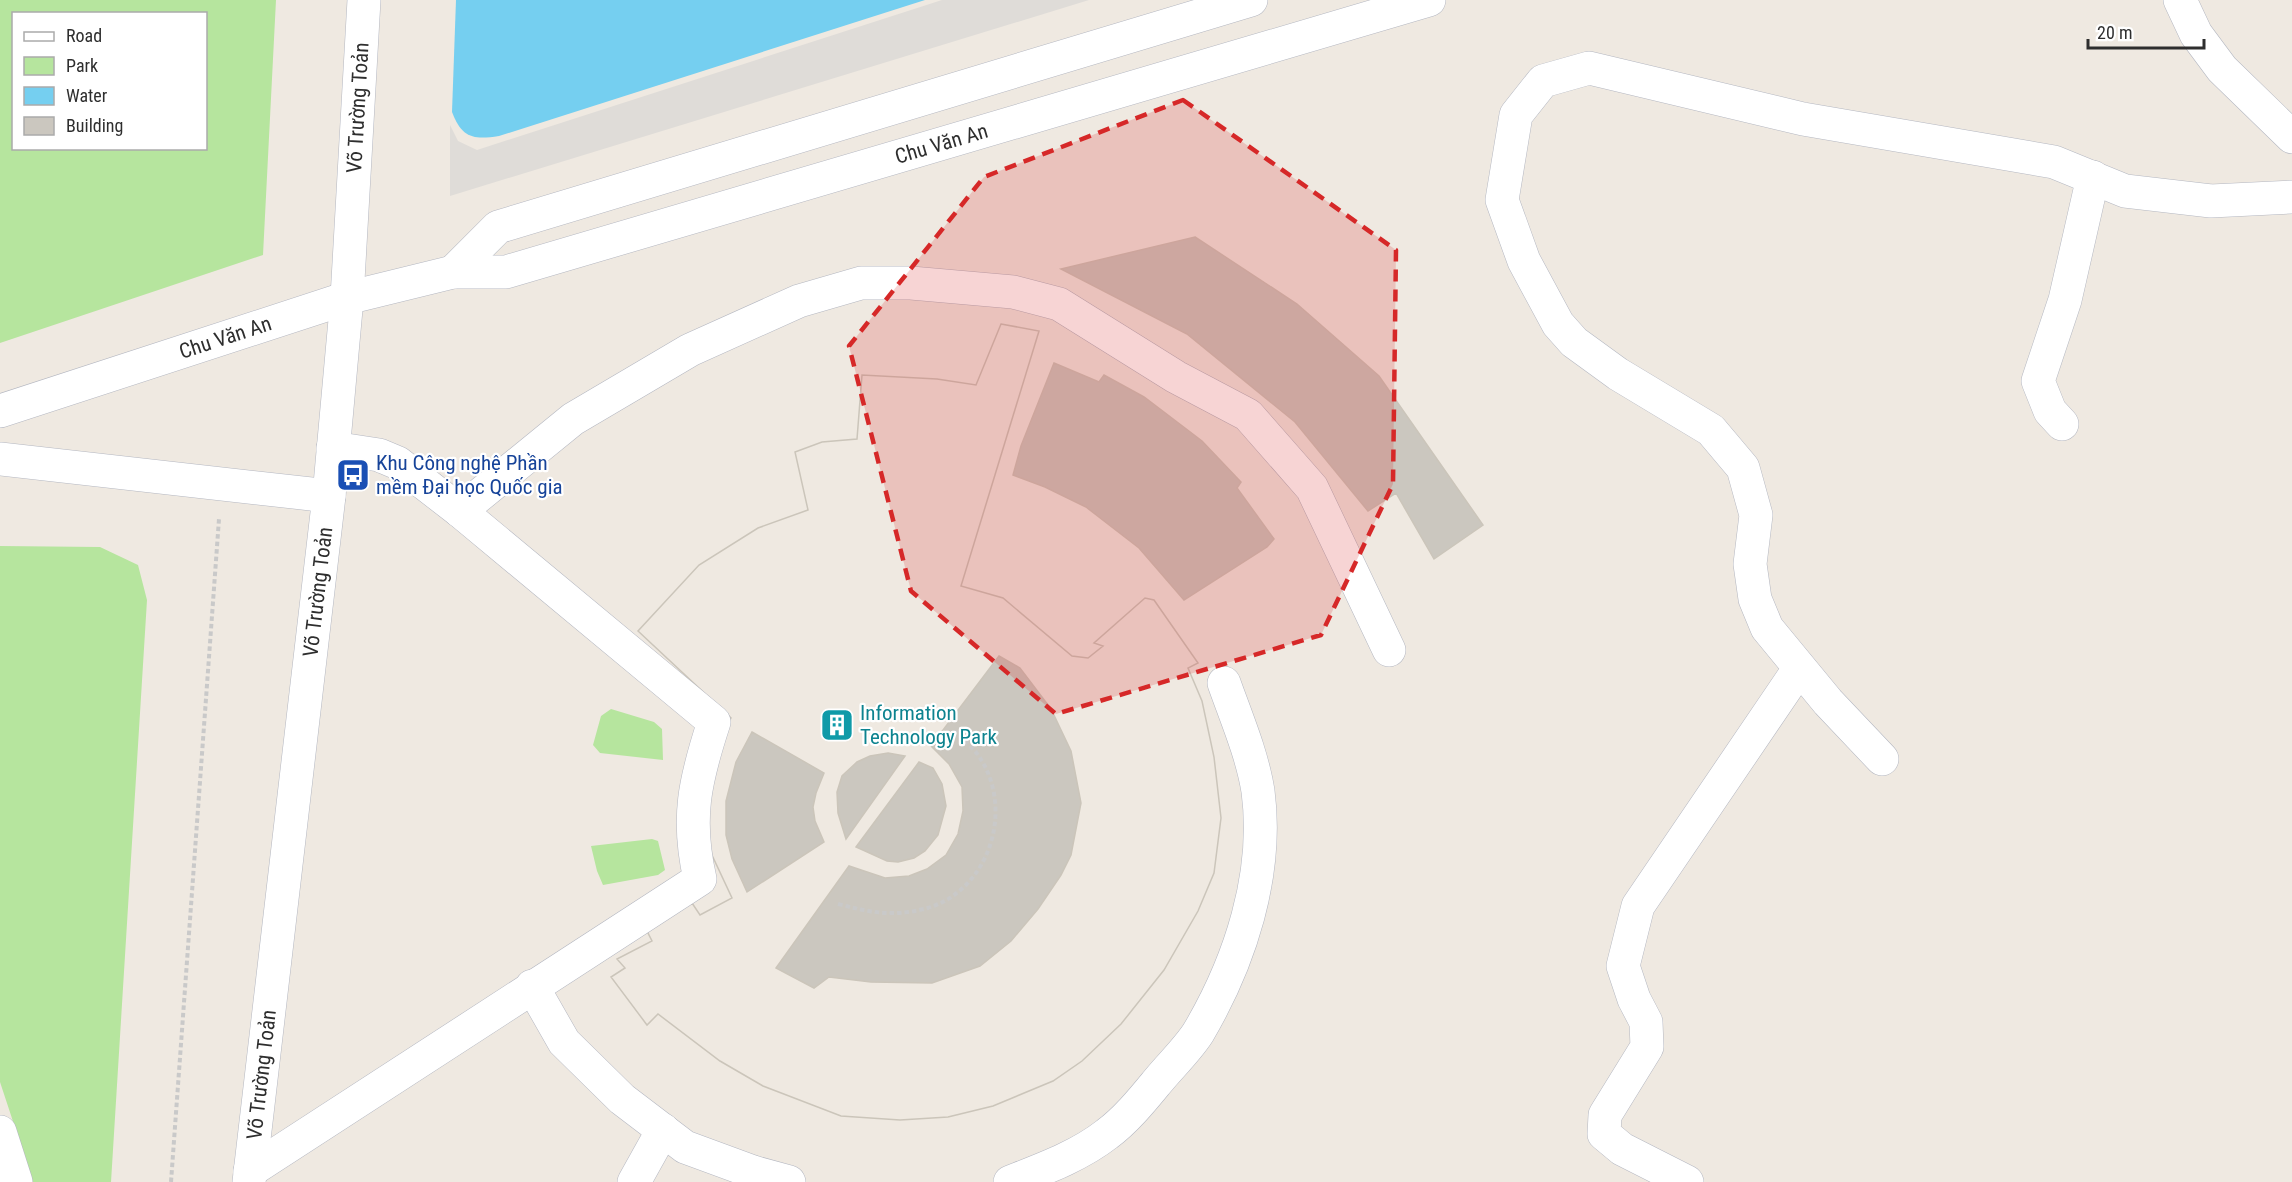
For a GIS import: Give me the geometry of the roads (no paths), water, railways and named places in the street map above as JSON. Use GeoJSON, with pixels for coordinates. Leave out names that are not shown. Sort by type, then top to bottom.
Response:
{"type":"FeatureCollection","features":[{"type":"Feature","properties":{"kind":"street","name":"Võ Trường Toản"},"geometry":{"type":"LineString","coordinates":[[249,1176],[329,496],[347,298],[364,0]]}},
{"type":"Feature","properties":{"kind":"street"},"geometry":{"type":"LineString","coordinates":[[453,272],[498,227],[1251,0]]}},
{"type":"Feature","properties":{"kind":"street"},"geometry":{"type":"LineString","coordinates":[[2180,0],[2196,34],[2222,69],[2292,137]]}},
{"type":"Feature","properties":{"kind":"street","name":"Chu Văn An"},"geometry":{"type":"LineString","coordinates":[[0,411],[347,298],[453,272],[506,272],[1419,2]]}},
{"type":"Feature","properties":{"kind":"street"},"geometry":{"type":"LineString","coordinates":[[1882,759],[1799,669],[1767,628],[1755,599],[1750,564],[1756,515],[1743,468],[1711,430],[1618,374],[1574,342],[1558,324],[1524,261],[1502,200],[1515,115],[1543,81],[1590,68],[1803,118],[2054,162],[2125,191],[2211,201],[2292,196]]}},
{"type":"Feature","properties":{"kind":"street"},"geometry":{"type":"LineString","coordinates":[[2062,424],[2050,411],[2038,381],[2065,300],[2093,177]]}},
{"type":"Feature","properties":{"kind":"street"},"geometry":{"type":"LineString","coordinates":[[460,511],[573,419],[690,350],[799,301],[861,283],[911,283],[1013,292],[1059,304],[1176,377],[1248,415],[1312,488],[1389,650]]}},
{"type":"Feature","properties":{"kind":"street"},"geometry":{"type":"LineString","coordinates":[[249,1176],[532,986],[700,879],[693,851],[694,795],[700,763],[714,722],[460,511],[398,463],[379,455],[333,448]]}},
{"type":"Feature","properties":{"kind":"street"},"geometry":{"type":"LineString","coordinates":[[0,459],[329,496]]}},
{"type":"Feature","properties":{"kind":"street"},"geometry":{"type":"LineString","coordinates":[[1687,1182],[1622,1149],[1604,1134],[1605,1115],[1647,1047],[1646,1022],[1634,999],[1623,966],[1638,906],[1799,669]]}},
{"type":"Feature","properties":{"kind":"street"},"geometry":{"type":"LineString","coordinates":[[1010,1182],[1066,1172],[1108,1134],[1147,1095],[1197,1034],[1230,968],[1251,911],[1260,847],[1258,790],[1245,742],[1224,683]]}},
{"type":"Feature","properties":{"kind":"street"},"geometry":{"type":"LineString","coordinates":[[532,986],[564,1042],[622,1099],[685,1147],[753,1172],[789,1182]]}},
{"type":"Feature","properties":{"kind":"street"},"geometry":{"type":"LineString","coordinates":[[634,1182],[663,1130]]}},
{"type":"Feature","properties":{"kind":"street"},"geometry":{"type":"LineString","coordinates":[[0,1132],[16,1182]]}},
{"type":"Feature","properties":{"kind":"water"},"geometry":{"type":"Polygon","coordinates":[[[456,0],[925,0],[499,136],[482,138],[464,132],[452,112],[456,0]]]}},
{"type":"Feature","properties":{"kind":"place","name":"Khu Công nghệ Phần mềm Đại học Quốc gia"},"geometry":{"type":"Point","coordinates":[353,475]}},
{"type":"Feature","properties":{"kind":"place","name":"Information Technology Park"},"geometry":{"type":"Point","coordinates":[837,725]}}]}
